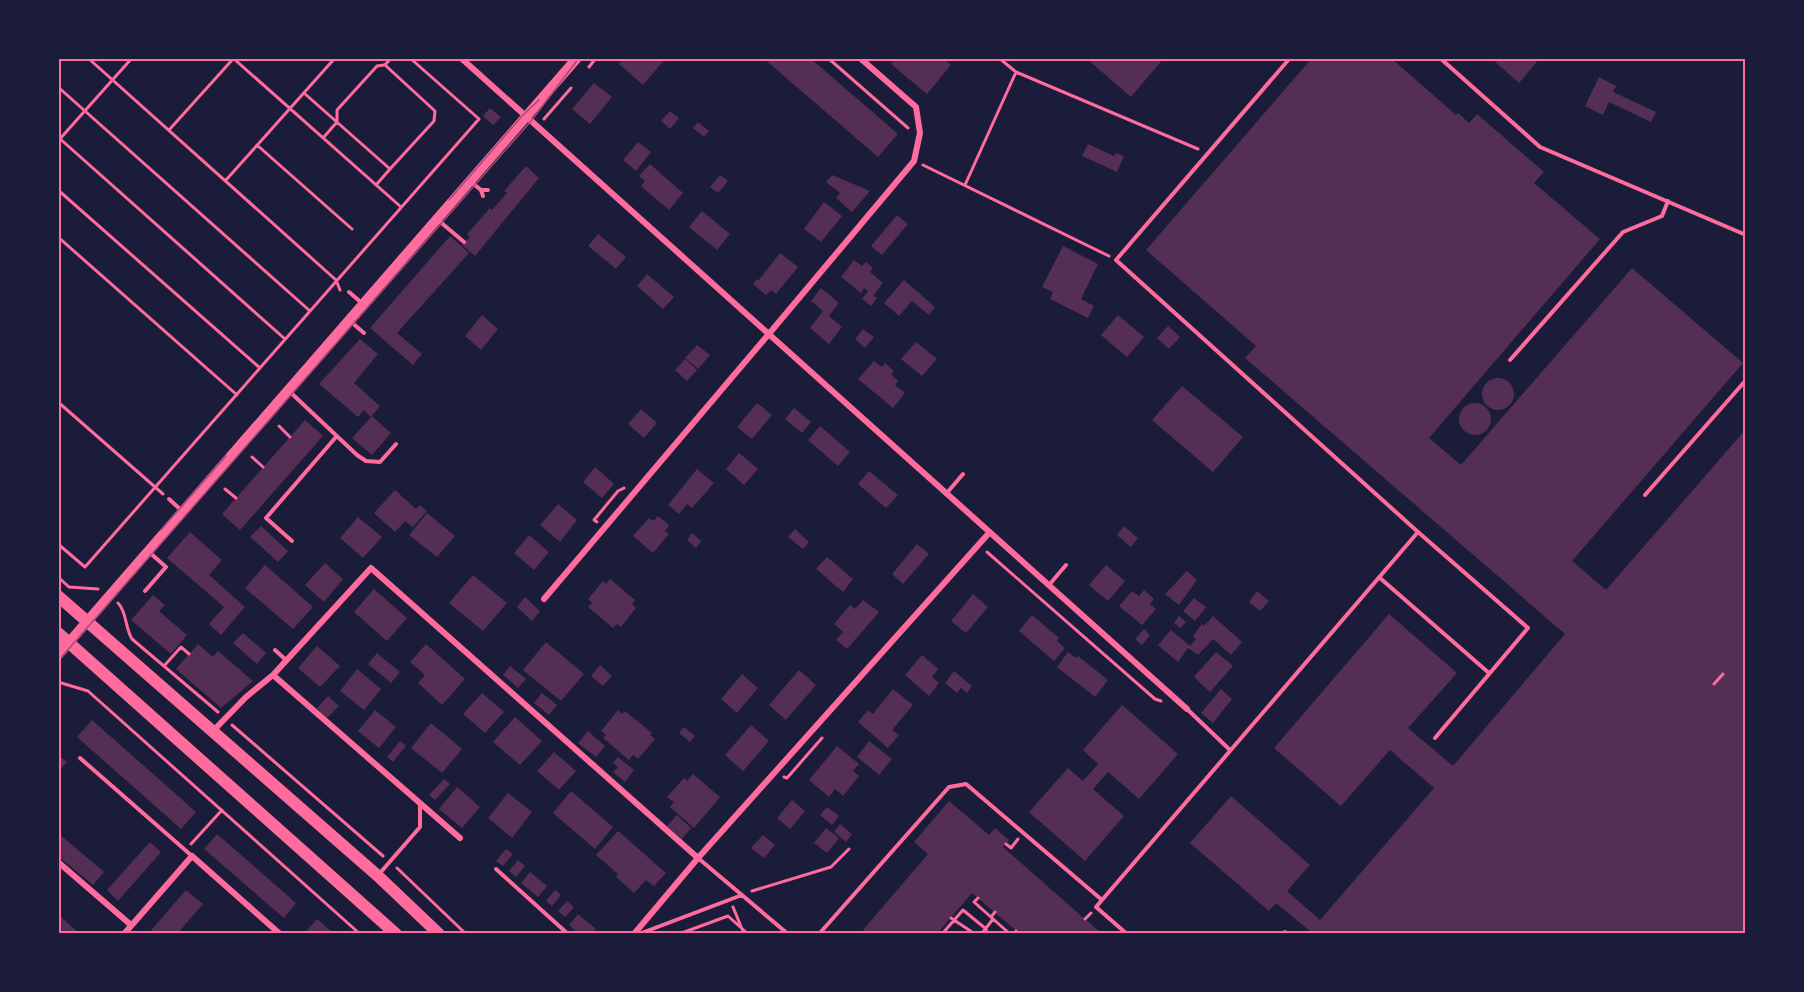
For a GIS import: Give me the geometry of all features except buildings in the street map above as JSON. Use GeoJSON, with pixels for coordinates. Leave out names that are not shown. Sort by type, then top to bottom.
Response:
{"type":"FeatureCollection","features":[{"type":"Feature","properties":{"kind":"main road"},"geometry":{"type":"LineString","coordinates":[[58,596],[378,876],[439,933]]}},
{"type":"Feature","properties":{"kind":"main road"},"geometry":{"type":"LineString","coordinates":[[58,633],[396,933]]}},
{"type":"Feature","properties":{"kind":"street"},"geometry":{"type":"LineString","coordinates":[[461,58],[1186,708]]}},
{"type":"Feature","properties":{"kind":"street"},"geometry":{"type":"LineString","coordinates":[[58,655],[577,58]]}},
{"type":"Feature","properties":{"kind":"street"},"geometry":{"type":"LineString","coordinates":[[544,599],[914,161],[920,133],[916,106],[860,58]]}},
{"type":"Feature","properties":{"kind":"street"},"geometry":{"type":"LineString","coordinates":[[637,933],[698,858],[989,533]]}},
{"type":"Feature","properties":{"kind":"street"},"geometry":{"type":"LineString","coordinates":[[212,732],[224,718],[273,675],[370,568],[698,858]]}},
{"type":"Feature","properties":{"kind":"street"},"geometry":{"type":"LineString","coordinates":[[273,675],[459,838]]}},
{"type":"Feature","properties":{"kind":"street"},"geometry":{"type":"LineString","coordinates":[[124,933],[192,856],[276,932]]}},
{"type":"Feature","properties":{"kind":"street"},"geometry":{"type":"LineString","coordinates":[[58,862],[131,926]]}},
{"type":"Feature","properties":{"kind":"lane"},"geometry":{"type":"LineString","coordinates":[[1290,58],[1116,260],[1528,628],[1435,738]]}},
{"type":"Feature","properties":{"kind":"lane"},"geometry":{"type":"LineString","coordinates":[[1440,58],[1540,147],[1746,235]]}},
{"type":"Feature","properties":{"kind":"lane"},"geometry":{"type":"LineString","coordinates":[[470,181],[481,190],[483,196]]}},
{"type":"Feature","properties":{"kind":"lane"},"geometry":{"type":"LineString","coordinates":[[481,190],[488,190]]}},
{"type":"Feature","properties":{"kind":"lane"},"geometry":{"type":"LineString","coordinates":[[1510,360],[1623,232],[1662,216],[1668,201]]}},
{"type":"Feature","properties":{"kind":"lane"},"geometry":{"type":"LineString","coordinates":[[437,219],[464,242]]}},
{"type":"Feature","properties":{"kind":"lane"},"geometry":{"type":"LineString","coordinates":[[349,292],[363,304]]}},
{"type":"Feature","properties":{"kind":"lane"},"geometry":{"type":"LineString","coordinates":[[349,321],[364,333]]}},
{"type":"Feature","properties":{"kind":"lane"},"geometry":{"type":"LineString","coordinates":[[1645,495],[1746,380]]}},
{"type":"Feature","properties":{"kind":"lane"},"geometry":{"type":"LineString","coordinates":[[288,391],[336,437],[366,461],[380,462],[396,444]]}},
{"type":"Feature","properties":{"kind":"lane"},"geometry":{"type":"LineString","coordinates":[[292,541],[266,518],[336,437]]}},
{"type":"Feature","properties":{"kind":"lane"},"geometry":{"type":"LineString","coordinates":[[945,494],[963,474]]}},
{"type":"Feature","properties":{"kind":"lane"},"geometry":{"type":"LineString","coordinates":[[169,499],[183,512]]}},
{"type":"Feature","properties":{"kind":"lane"},"geometry":{"type":"LineString","coordinates":[[1127,933],[1096,907],[1418,532]]}},
{"type":"Feature","properties":{"kind":"lane"},"geometry":{"type":"LineString","coordinates":[[145,591],[166,567],[148,552]]}},
{"type":"Feature","properties":{"kind":"lane"},"geometry":{"type":"LineString","coordinates":[[1048,586],[1066,565]]}},
{"type":"Feature","properties":{"kind":"lane"},"geometry":{"type":"LineString","coordinates":[[1380,578],[1489,673]]}},
{"type":"Feature","properties":{"kind":"lane"},"geometry":{"type":"LineString","coordinates":[[275,650],[286,660]]}},
{"type":"Feature","properties":{"kind":"lane"},"geometry":{"type":"LineString","coordinates":[[1186,708],[1230,750]]}},
{"type":"Feature","properties":{"kind":"lane"},"geometry":{"type":"LineString","coordinates":[[80,758],[192,856]]}},
{"type":"Feature","properties":{"kind":"lane"},"geometry":{"type":"LineString","coordinates":[[819,933],[949,787],[966,784],[1102,900]]}},
{"type":"Feature","properties":{"kind":"lane"},"geometry":{"type":"LineString","coordinates":[[378,876],[420,827],[420,803]]}},
{"type":"Feature","properties":{"kind":"lane"},"geometry":{"type":"LineString","coordinates":[[698,858],[788,933]]}},
{"type":"Feature","properties":{"kind":"lane"},"geometry":{"type":"LineString","coordinates":[[496,869],[568,933]]}},
{"type":"Feature","properties":{"kind":"lane"},"geometry":{"type":"LineString","coordinates":[[637,933],[742,895]]}},
{"type":"Feature","properties":{"kind":"path"},"geometry":{"type":"LineString","coordinates":[[88,58],[336,280],[343,298]]}},
{"type":"Feature","properties":{"kind":"path"},"geometry":{"type":"LineString","coordinates":[[132,58],[59,139],[285,339]]}},
{"type":"Feature","properties":{"kind":"path"},"geometry":{"type":"LineString","coordinates":[[169,130],[233,58],[400,207]]}},
{"type":"Feature","properties":{"kind":"path"},"geometry":{"type":"LineString","coordinates":[[226,180],[335,58]]}},
{"type":"Feature","properties":{"kind":"path"},"geometry":{"type":"LineString","coordinates":[[323,138],[337,122],[338,110],[377,66],[385,65],[391,58]]}},
{"type":"Feature","properties":{"kind":"path"},"geometry":{"type":"LineString","coordinates":[[58,544],[85,567],[478,119],[410,58]]}},
{"type":"Feature","properties":{"kind":"path"},"geometry":{"type":"LineString","coordinates":[[589,67],[596,58]]}},
{"type":"Feature","properties":{"kind":"path"},"geometry":{"type":"LineString","coordinates":[[828,58],[919,137]]}},
{"type":"Feature","properties":{"kind":"path"},"geometry":{"type":"LineString","coordinates":[[999,58],[1016,72],[1208,154]]}},
{"type":"Feature","properties":{"kind":"path"},"geometry":{"type":"LineString","coordinates":[[376,185],[434,120],[435,111],[385,65]]}},
{"type":"Feature","properties":{"kind":"path"},"geometry":{"type":"LineString","coordinates":[[965,185],[1016,72]]}},
{"type":"Feature","properties":{"kind":"path"},"geometry":{"type":"LineString","coordinates":[[537,127],[574,84]]}},
{"type":"Feature","properties":{"kind":"path"},"geometry":{"type":"LineString","coordinates":[[58,87],[310,311]]}},
{"type":"Feature","properties":{"kind":"path"},"geometry":{"type":"LineString","coordinates":[[304,93],[390,169]]}},
{"type":"Feature","properties":{"kind":"path"},"geometry":{"type":"LineString","coordinates":[[257,145],[352,230]]}},
{"type":"Feature","properties":{"kind":"path"},"geometry":{"type":"LineString","coordinates":[[914,161],[1116,260]]}},
{"type":"Feature","properties":{"kind":"path"},"geometry":{"type":"LineString","coordinates":[[58,190],[260,368]]}},
{"type":"Feature","properties":{"kind":"path"},"geometry":{"type":"LineString","coordinates":[[58,237],[237,395]]}},
{"type":"Feature","properties":{"kind":"path"},"geometry":{"type":"LineString","coordinates":[[58,402],[169,499]]}},
{"type":"Feature","properties":{"kind":"path"},"geometry":{"type":"LineString","coordinates":[[279,426],[290,437]]}},
{"type":"Feature","properties":{"kind":"path"},"geometry":{"type":"LineString","coordinates":[[252,457],[263,467]]}},
{"type":"Feature","properties":{"kind":"path"},"geometry":{"type":"LineString","coordinates":[[225,489],[236,498]]}},
{"type":"Feature","properties":{"kind":"path"},"geometry":{"type":"LineString","coordinates":[[982,552],[989,551],[1155,699],[1186,708]]}},
{"type":"Feature","properties":{"kind":"path"},"geometry":{"type":"LineString","coordinates":[[58,577],[69,587],[102,590],[122,606],[132,639],[390,862],[466,933]]}},
{"type":"Feature","properties":{"kind":"path"},"geometry":{"type":"LineString","coordinates":[[164,666],[181,647],[189,654]]}},
{"type":"Feature","properties":{"kind":"path"},"geometry":{"type":"LineString","coordinates":[[1714,684],[1723,674]]}},
{"type":"Feature","properties":{"kind":"path"},"geometry":{"type":"LineString","coordinates":[[58,682],[88,691],[360,933]]}},
{"type":"Feature","properties":{"kind":"path"},"geometry":{"type":"LineString","coordinates":[[186,850],[222,810]]}},
{"type":"Feature","properties":{"kind":"path"},"geometry":{"type":"LineString","coordinates":[[1006,844],[1011,848],[1024,833]]}},
{"type":"Feature","properties":{"kind":"path"},"geometry":{"type":"LineString","coordinates":[[742,895],[831,867],[849,849]]}},
{"type":"Feature","properties":{"kind":"path"},"geometry":{"type":"LineString","coordinates":[[978,898],[974,903],[1013,933]]}},
{"type":"Feature","properties":{"kind":"path"},"geometry":{"type":"LineString","coordinates":[[730,899],[742,928]]}},
{"type":"Feature","properties":{"kind":"path"},"geometry":{"type":"LineString","coordinates":[[986,912],[989,908]]}},
{"type":"Feature","properties":{"kind":"path"},"geometry":{"type":"LineString","coordinates":[[942,933],[952,919],[963,910],[987,931]]}},
{"type":"Feature","properties":{"kind":"path"},"geometry":{"type":"LineString","coordinates":[[987,931],[995,912]]}},
{"type":"Feature","properties":{"kind":"path"},"geometry":{"type":"LineString","coordinates":[[679,933],[728,916],[746,933]]}},
{"type":"Feature","properties":{"kind":"path"},"geometry":{"type":"LineString","coordinates":[[952,919],[976,933],[987,931]]}},
{"type":"Feature","properties":{"kind":"tram line"},"geometry":{"type":"LineString","coordinates":[[58,661],[531,121],[579,58]]}},
{"type":"Feature","properties":{"kind":"tram line"},"geometry":{"type":"LineString","coordinates":[[449,200],[523,115],[539,100]]}},
{"type":"Feature","properties":{"kind":"tram line"},"geometry":{"type":"LineString","coordinates":[[161,530],[226,456]]}}]}
